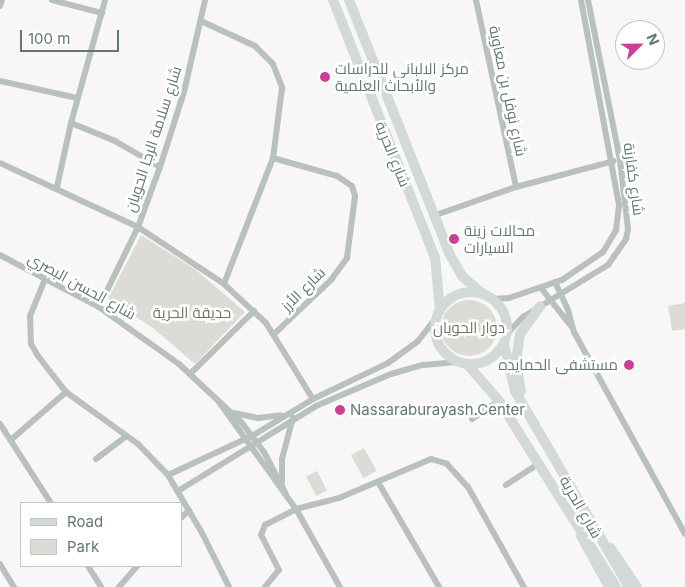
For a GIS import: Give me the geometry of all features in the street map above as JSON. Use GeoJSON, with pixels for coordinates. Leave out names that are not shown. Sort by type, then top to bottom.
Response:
{"type":"FeatureCollection","features":[{"type":"Feature","properties":{"kind":"highway","name":"شارع الحرية"},"geometry":{"type":"LineString","coordinates":[[333,0],[435,257],[438,314]]}},
{"type":"Feature","properties":{"kind":"highway","name":"شارع الحرية"},"geometry":{"type":"LineString","coordinates":[[349,0],[433,216],[455,266],[487,296]]}},
{"type":"Feature","properties":{"kind":"highway"},"geometry":{"type":"LineString","coordinates":[[463,293],[487,296],[504,314],[505,339],[485,362],[467,364],[456,362],[445,354],[436,338],[438,314],[446,303],[463,293]]}},
{"type":"Feature","properties":{"kind":"highway"},"geometry":{"type":"LineString","coordinates":[[528,414],[517,374],[517,351],[520,334],[540,306]]}},
{"type":"Feature","properties":{"kind":"highway","name":"شارع الحرية"},"geometry":{"type":"LineString","coordinates":[[505,339],[513,385],[600,540],[629,587]]}},
{"type":"Feature","properties":{"kind":"highway","name":"شارع الحرية"},"geometry":{"type":"LineString","coordinates":[[467,364],[499,401],[537,465],[616,587]]}},
{"type":"Feature","properties":{"kind":"main road"},"geometry":{"type":"LineString","coordinates":[[587,517],[638,587]]}},
{"type":"Feature","properties":{"kind":"main road"},"geometry":{"type":"LineString","coordinates":[[574,522],[608,587]]}},
{"type":"Feature","properties":{"kind":"street"},"geometry":{"type":"LineString","coordinates":[[0,6],[2,0]]}},
{"type":"Feature","properties":{"kind":"street"},"geometry":{"type":"LineString","coordinates":[[52,0],[102,13]]}},
{"type":"Feature","properties":{"kind":"street"},"geometry":{"type":"LineString","coordinates":[[57,187],[77,98],[105,0]]}},
{"type":"Feature","properties":{"kind":"street","name":"شارع سلامة الرجا الحويان"},"geometry":{"type":"LineString","coordinates":[[100,307],[138,227],[160,167],[201,21],[205,0]]}},
{"type":"Feature","properties":{"kind":"street","name":"شارع نوفل بن معاوية"},"geometry":{"type":"LineString","coordinates":[[476,0],[516,187]]}},
{"type":"Feature","properties":{"kind":"street","name":"شارع كفارنة"},"geometry":{"type":"LineString","coordinates":[[487,296],[509,298],[555,282],[592,261],[612,241],[619,218],[612,162],[581,0]]}},
{"type":"Feature","properties":{"kind":"street","name":"شارع كفارنة"},"geometry":{"type":"LineString","coordinates":[[505,339],[523,317],[608,265],[626,239],[629,216],[620,160],[588,0]]}},
{"type":"Feature","properties":{"kind":"street"},"geometry":{"type":"LineString","coordinates":[[201,21],[249,42],[273,64],[282,88],[282,104],[272,158],[224,284]]}},
{"type":"Feature","properties":{"kind":"street"},"geometry":{"type":"LineString","coordinates":[[0,81],[77,98]]}},
{"type":"Feature","properties":{"kind":"street"},"geometry":{"type":"LineString","coordinates":[[71,122],[115,141],[160,167]]}},
{"type":"Feature","properties":{"kind":"street","name":"شارع الأرز"},"geometry":{"type":"LineString","coordinates":[[272,158],[337,176],[352,186],[355,209],[347,258],[332,279],[274,334]]}},
{"type":"Feature","properties":{"kind":"street"},"geometry":{"type":"LineString","coordinates":[[433,216],[516,187],[620,160]]}},
{"type":"Feature","properties":{"kind":"street","name":"شارع سلامة الرجا الحويان"},"geometry":{"type":"LineString","coordinates":[[2,163],[57,187],[138,227],[224,284],[254,310],[274,334],[313,399]]}},
{"type":"Feature","properties":{"kind":"street","name":"شارع الحسن البصري"},"geometry":{"type":"LineString","coordinates":[[0,255],[100,307],[144,336],[190,374],[232,413],[249,438],[251,447],[296,509],[340,587]]}},
{"type":"Feature","properties":{"kind":"street"},"geometry":{"type":"LineString","coordinates":[[45,279],[34,299],[28,331],[38,356],[66,392],[126,436],[168,475],[189,510],[229,587]]}},
{"type":"Feature","properties":{"kind":"street"},"geometry":{"type":"LineString","coordinates":[[555,282],[571,326],[685,534]]}},
{"type":"Feature","properties":{"kind":"street"},"geometry":{"type":"LineString","coordinates":[[541,288],[571,326]]}},
{"type":"Feature","properties":{"kind":"street"},"geometry":{"type":"LineString","coordinates":[[190,374],[254,310]]}},
{"type":"Feature","properties":{"kind":"street"},"geometry":{"type":"LineString","coordinates":[[168,475],[249,438],[313,399],[399,357],[418,341],[438,314]]}},
{"type":"Feature","properties":{"kind":"street"},"geometry":{"type":"LineString","coordinates":[[178,491],[251,447],[293,417],[391,374],[423,365],[456,362]]}},
{"type":"Feature","properties":{"kind":"street"},"geometry":{"type":"LineString","coordinates":[[12,439],[66,392]]}},
{"type":"Feature","properties":{"kind":"street","name":"شارع الحسن البصري"},"geometry":{"type":"LineString","coordinates":[[218,400],[249,438],[257,442],[286,494]]}},
{"type":"Feature","properties":{"kind":"street"},"geometry":{"type":"LineString","coordinates":[[472,419],[499,401]]}},
{"type":"Feature","properties":{"kind":"street"},"geometry":{"type":"LineString","coordinates":[[232,413],[258,418],[284,415]]}},
{"type":"Feature","properties":{"kind":"street"},"geometry":{"type":"LineString","coordinates":[[282,484],[282,459],[293,417]]}},
{"type":"Feature","properties":{"kind":"street"},"geometry":{"type":"LineString","coordinates":[[0,424],[12,439],[50,502]]}},
{"type":"Feature","properties":{"kind":"street"},"geometry":{"type":"LineString","coordinates":[[96,459],[126,436]]}},
{"type":"Feature","properties":{"kind":"street"},"geometry":{"type":"LineString","coordinates":[[265,587],[280,570],[264,542],[262,530],[296,509],[320,506],[430,459],[446,464],[468,487],[524,587]]}},
{"type":"Feature","properties":{"kind":"street"},"geometry":{"type":"LineString","coordinates":[[506,485],[537,465]]}},
{"type":"Feature","properties":{"kind":"street"},"geometry":{"type":"LineString","coordinates":[[378,482],[439,587]]}},
{"type":"Feature","properties":{"kind":"street"},"geometry":{"type":"LineString","coordinates":[[182,517],[189,510]]}},
{"type":"Feature","properties":{"kind":"street"},"geometry":{"type":"LineString","coordinates":[[0,564],[14,587]]}},
{"type":"Feature","properties":{"kind":"street"},"geometry":{"type":"LineString","coordinates":[[89,567],[101,587]]}},
{"type":"Feature","properties":{"kind":"street"},"geometry":{"type":"LineString","coordinates":[[119,587],[136,567]]}},
{"type":"Feature","properties":{"kind":"green space","name":"حديقة الحرية"},"geometry":{"type":"Polygon","coordinates":[[[141,235],[196,270],[245,312],[195,364],[153,328],[108,299],[141,235]]]}},
{"type":"Feature","properties":{"kind":"green space","name":"دوار الحويان"},"geometry":{"type":"Polygon","coordinates":[[[463,300],[475,300],[485,304],[493,312],[497,328],[493,344],[485,352],[475,356],[463,356],[453,352],[445,344],[441,334],[441,322],[445,312],[453,304],[463,300]]]}},
{"type":"Feature","properties":{"kind":"green space"},"geometry":{"type":"Polygon","coordinates":[[[685,303],[685,329],[672,331],[668,306],[685,303]]]}},
{"type":"Feature","properties":{"kind":"green space"},"geometry":{"type":"Polygon","coordinates":[[[364,448],[377,471],[363,478],[351,455],[364,448]]]}},
{"type":"Feature","properties":{"kind":"green space"},"geometry":{"type":"Polygon","coordinates":[[[317,471],[327,491],[316,496],[306,476],[317,471]]]}},
{"type":"Feature","properties":{"kind":"place","name":"مركز الالباني للدراسات والأبحاث العلمية"},"geometry":{"type":"Point","coordinates":[325,77]}},
{"type":"Feature","properties":{"kind":"place","name":"محالات زينة السيارات"},"geometry":{"type":"Point","coordinates":[454,239]}},
{"type":"Feature","properties":{"kind":"place","name":"مستشفى الحمايده"},"geometry":{"type":"Point","coordinates":[629,365]}},
{"type":"Feature","properties":{"kind":"place","name":"Nassaraburayash.Center"},"geometry":{"type":"Point","coordinates":[340,410]}}]}
